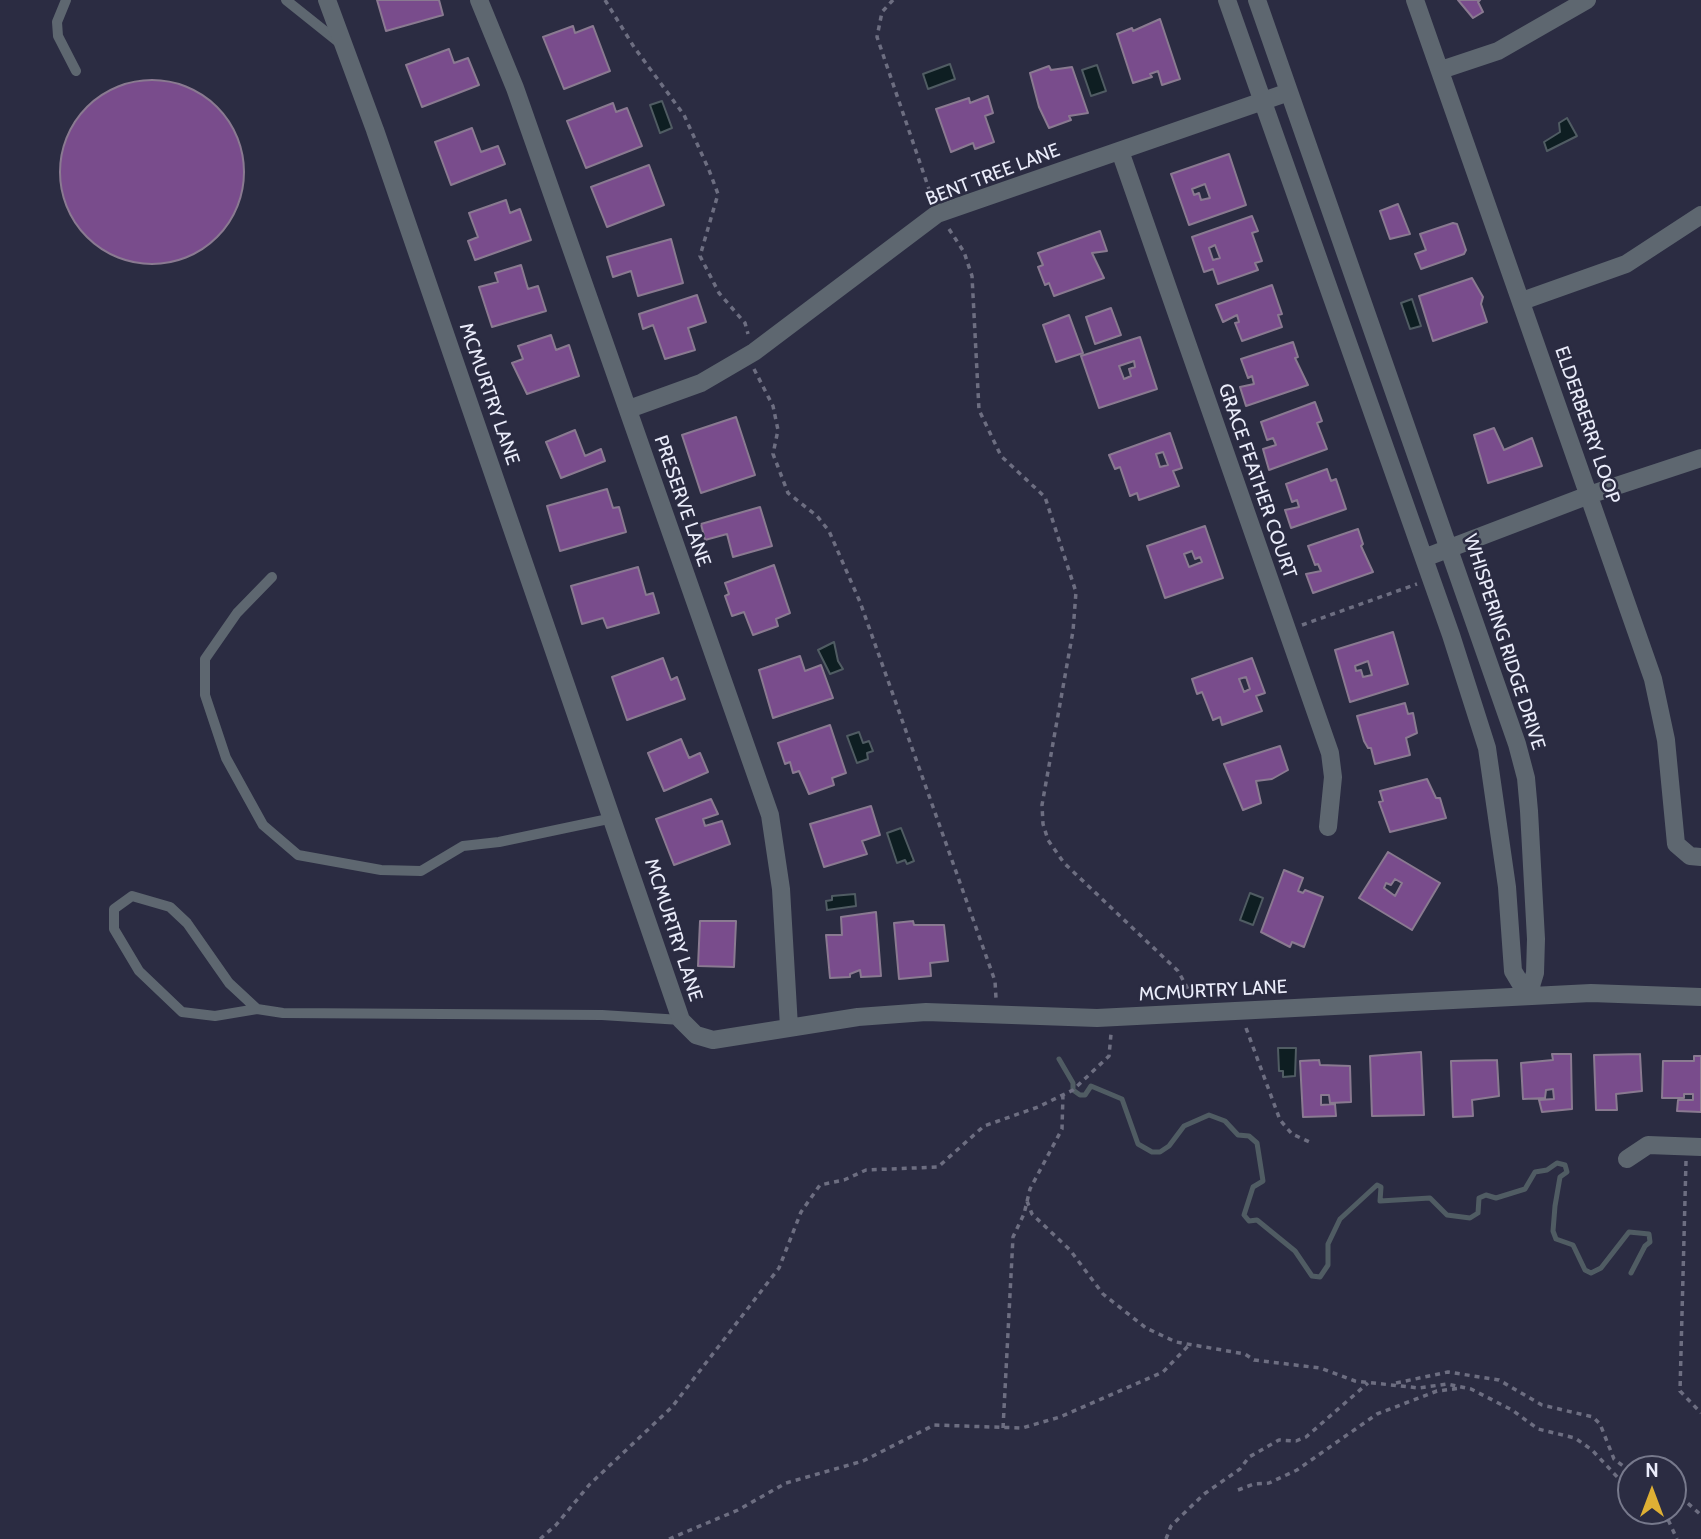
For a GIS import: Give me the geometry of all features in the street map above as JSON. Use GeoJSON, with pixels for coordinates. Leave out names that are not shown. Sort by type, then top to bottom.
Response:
{"type":"FeatureCollection","features":[{"type":"Feature","properties":{"kind":"street","name":"MCMURTRY LANE"},"geometry":{"type":"LineString","coordinates":[[327,0],[681,1020],[696,1035],[713,1040],[858,1017],[926,1012],[1113,1017],[1591,993],[1701,997]]}},
{"type":"Feature","properties":{"kind":"street","name":"PRESERVE LANE"},"geometry":{"type":"LineString","coordinates":[[479,0],[514,88],[629,409],[770,815],[781,889],[789,1027]]}},
{"type":"Feature","properties":{"kind":"street"},"geometry":{"type":"LineString","coordinates":[[1227,0],[1424,558],[1487,748],[1507,887],[1513,971],[1528,996]]}},
{"type":"Feature","properties":{"kind":"street","name":"WHISPERING RIDGE DRIVE"},"geometry":{"type":"LineString","coordinates":[[1257,0],[1508,711],[1526,778],[1536,939],[1535,973],[1528,996]]}},
{"type":"Feature","properties":{"kind":"street","name":"ELDERBERRY LOOP"},"geometry":{"type":"LineString","coordinates":[[1415,0],[1653,679],[1666,740],[1676,844],[1690,856],[1701,857]]}},
{"type":"Feature","properties":{"kind":"street"},"geometry":{"type":"LineString","coordinates":[[1441,70],[1498,51],[1587,0]]}},
{"type":"Feature","properties":{"kind":"street","name":"BENT TREE LANE"},"geometry":{"type":"LineString","coordinates":[[629,409],[701,383],[754,352],[937,214],[1289,92]]}},
{"type":"Feature","properties":{"kind":"street","name":"GRACE FEATHER COURT"},"geometry":{"type":"LineString","coordinates":[[1120,151],[1330,753],[1333,776],[1328,827]]}},
{"type":"Feature","properties":{"kind":"street"},"geometry":{"type":"LineString","coordinates":[[1522,302],[1626,264],[1701,215]]}},
{"type":"Feature","properties":{"kind":"street"},"geometry":{"type":"LineString","coordinates":[[1424,558],[1589,495],[1701,458]]}},
{"type":"Feature","properties":{"kind":"street"},"geometry":{"type":"LineString","coordinates":[[1627,1159],[1648,1145],[1694,1146]]}},
{"type":"Feature","properties":{"kind":"lane"},"geometry":{"type":"LineString","coordinates":[[66,0],[57,22],[58,36],[76,71]]}},
{"type":"Feature","properties":{"kind":"lane"},"geometry":{"type":"LineString","coordinates":[[286,0],[344,46]]}},
{"type":"Feature","properties":{"kind":"lane"},"geometry":{"type":"LineString","coordinates":[[272,577],[237,613],[205,659],[205,695],[226,758],[263,825],[298,855],[381,870],[421,871],[463,846],[499,842],[613,818]]}},
{"type":"Feature","properties":{"kind":"lane"},"geometry":{"type":"LineString","coordinates":[[257,1009],[229,983],[187,923],[170,907],[132,896],[114,909],[114,929],[139,971],[183,1012],[215,1016],[257,1009],[283,1013],[602,1014],[681,1020]]}},
{"type":"Feature","properties":{"kind":"path"},"geometry":{"type":"LineString","coordinates":[[605,0],[634,47],[684,115],[709,170],[718,194],[700,256],[719,293],[745,323],[754,352],[754,370],[773,406],[778,430],[773,454],[788,493],[817,516],[829,531],[860,602],[995,981],[998,1014]]}},
{"type":"Feature","properties":{"kind":"path"},"geometry":{"type":"LineString","coordinates":[[893,0],[882,12],[877,37],[937,214],[964,252],[972,276],[979,410],[1001,456],[1045,497],[1076,592],[1073,631],[1042,805],[1043,824],[1048,840],[1064,863],[1178,971],[1191,989],[1197,1012]]}},
{"type":"Feature","properties":{"kind":"path"},"geometry":{"type":"LineString","coordinates":[[1287,630],[1431,579]]}},
{"type":"Feature","properties":{"kind":"path"},"geometry":{"type":"LineString","coordinates":[[1237,1010],[1280,1120],[1292,1134],[1312,1143]]}},
{"type":"Feature","properties":{"kind":"path"},"geometry":{"type":"LineString","coordinates":[[540,1539],[556,1525],[590,1484],[672,1407],[779,1268],[801,1212],[820,1185],[866,1170],[938,1167],[984,1126],[1038,1107],[1084,1081],[1109,1056],[1113,1017]]}},
{"type":"Feature","properties":{"kind":"path"},"geometry":{"type":"LineString","coordinates":[[1003,1429],[1012,1250],[1016,1227],[1062,1129],[1063,1094]]}},
{"type":"Feature","properties":{"kind":"path"},"geometry":{"type":"LineString","coordinates":[[1694,1146],[1680,1391],[1701,1413]]}},
{"type":"Feature","properties":{"kind":"path"},"geometry":{"type":"LineString","coordinates":[[1027,1201],[1031,1214],[1070,1250],[1114,1305],[1146,1328],[1176,1342],[1245,1354],[1254,1360],[1320,1368],[1368,1383],[1419,1388],[1447,1384],[1471,1389],[1512,1410],[1538,1429],[1575,1438],[1592,1450],[1617,1476]]}},
{"type":"Feature","properties":{"kind":"path"},"geometry":{"type":"LineString","coordinates":[[669,1539],[738,1510],[786,1483],[877,1456],[924,1429],[948,1424],[1022,1429],[1060,1417],[1149,1379],[1174,1363],[1191,1343]]}},
{"type":"Feature","properties":{"kind":"path"},"geometry":{"type":"LineString","coordinates":[[1394,1384],[1448,1372],[1499,1380],[1542,1405],[1593,1417],[1600,1424],[1617,1461]]}},
{"type":"Feature","properties":{"kind":"path"},"geometry":{"type":"LineString","coordinates":[[1166,1539],[1171,1527],[1204,1494],[1240,1469],[1249,1457],[1279,1440],[1296,1441],[1306,1437],[1368,1383]]}},
{"type":"Feature","properties":{"kind":"path"},"geometry":{"type":"LineString","coordinates":[[1238,1490],[1254,1484],[1269,1483],[1297,1470],[1377,1414],[1437,1391],[1471,1389]]}},
{"type":"Feature","properties":{"kind":"path"},"geometry":{"type":"LineString","coordinates":[[1687,1502],[1701,1515]]}},
{"type":"Feature","properties":{"kind":"shaded area"},"geometry":{"type":"Polygon","coordinates":[[[950,64],[955,79],[928,89],[923,74],[950,64]]]}},
{"type":"Feature","properties":{"kind":"shaded area"},"geometry":{"type":"Polygon","coordinates":[[[1097,65],[1106,91],[1091,96],[1082,70],[1097,65]]]}},
{"type":"Feature","properties":{"kind":"shaded area"},"geometry":{"type":"Polygon","coordinates":[[[662,101],[672,128],[660,133],[650,105],[662,101]]]}},
{"type":"Feature","properties":{"kind":"shaded area"},"geometry":{"type":"Polygon","coordinates":[[[1567,118],[1577,136],[1547,151],[1544,142],[1560,132],[1559,123],[1567,118]]]}},
{"type":"Feature","properties":{"kind":"shaded area"},"geometry":{"type":"Polygon","coordinates":[[[1412,299],[1421,326],[1410,329],[1401,303],[1412,299]]]}},
{"type":"Feature","properties":{"kind":"shaded area"},"geometry":{"type":"Polygon","coordinates":[[[834,642],[838,661],[843,669],[830,674],[818,650],[834,642]]]}},
{"type":"Feature","properties":{"kind":"shaded area"},"geometry":{"type":"Polygon","coordinates":[[[859,732],[863,743],[869,741],[873,751],[867,753],[868,759],[857,763],[847,736],[859,732]]]}},
{"type":"Feature","properties":{"kind":"shaded area"},"geometry":{"type":"Polygon","coordinates":[[[901,828],[914,861],[907,864],[905,860],[897,863],[887,833],[901,828]]]}},
{"type":"Feature","properties":{"kind":"shaded area"},"geometry":{"type":"Polygon","coordinates":[[[1250,893],[1263,898],[1253,925],[1240,920],[1250,893]]]}},
{"type":"Feature","properties":{"kind":"shaded area"},"geometry":{"type":"Polygon","coordinates":[[[855,894],[856,906],[827,910],[826,901],[832,900],[832,896],[855,894]]]}},
{"type":"Feature","properties":{"kind":"shaded area"},"geometry":{"type":"Polygon","coordinates":[[[1278,1048],[1296,1048],[1295,1076],[1283,1077],[1283,1071],[1279,1071],[1278,1048]]]}},
{"type":"Feature","properties":{"kind":"building"},"geometry":{"type":"Polygon","coordinates":[[[377,0],[439,0],[443,15],[386,31],[377,0]]]}},
{"type":"Feature","properties":{"kind":"building"},"geometry":{"type":"Polygon","coordinates":[[[1458,0],[1480,0],[1478,2],[1483,12],[1473,18],[1458,0]]]}},
{"type":"Feature","properties":{"kind":"building"},"geometry":{"type":"Polygon","coordinates":[[[1160,19],[1180,79],[1162,85],[1158,71],[1150,74],[1152,77],[1133,83],[1117,34],[1132,28],[1133,31],[1160,19]]]}},
{"type":"Feature","properties":{"kind":"building"},"geometry":{"type":"Polygon","coordinates":[[[573,26],[575,33],[593,26],[610,71],[564,89],[543,37],[573,26]]]}},
{"type":"Feature","properties":{"kind":"building"},"geometry":{"type":"Polygon","coordinates":[[[449,49],[454,63],[468,58],[479,85],[422,107],[406,65],[449,49]]]}},
{"type":"Feature","properties":{"kind":"building"},"geometry":{"type":"Polygon","coordinates":[[[1049,66],[1051,70],[1072,67],[1088,113],[1069,116],[1071,120],[1049,128],[1039,107],[1030,73],[1049,66]]]}},
{"type":"Feature","properties":{"kind":"building"},"geometry":{"type":"Polygon","coordinates":[[[152,80],[170,81],[187,87],[203,95],[217,107],[229,121],[237,137],[243,154],[243,190],[237,207],[229,223],[217,237],[203,249],[187,257],[170,263],[152,264],[134,263],[117,257],[101,249],[87,237],[75,223],[67,207],[61,190],[60,172],[61,154],[67,137],[75,121],[87,107],[101,95],[117,87],[134,81],[152,80]]]}},
{"type":"Feature","properties":{"kind":"building"},"geometry":{"type":"Polygon","coordinates":[[[988,96],[993,113],[985,116],[994,142],[975,149],[973,143],[951,152],[936,109],[969,98],[970,103],[988,96]]]}},
{"type":"Feature","properties":{"kind":"building"},"geometry":{"type":"Polygon","coordinates":[[[613,103],[616,112],[627,108],[642,146],[586,168],[567,121],[613,103]]]}},
{"type":"Feature","properties":{"kind":"building"},"geometry":{"type":"Polygon","coordinates":[[[472,128],[481,152],[498,146],[505,164],[451,185],[435,142],[472,128]]]}},
{"type":"Feature","properties":{"kind":"building"},"geometry":{"type":"Polygon","coordinates":[[[1229,154],[1246,205],[1189,225],[1171,174],[1229,154]],[[1205,184],[1192,189],[1194,195],[1199,193],[1201,200],[1210,198],[1205,184]]]}},
{"type":"Feature","properties":{"kind":"building"},"geometry":{"type":"Polygon","coordinates":[[[649,165],[664,205],[607,227],[591,187],[649,165]]]}},
{"type":"Feature","properties":{"kind":"building"},"geometry":{"type":"Polygon","coordinates":[[[506,200],[510,213],[520,209],[531,240],[475,260],[468,241],[478,237],[469,213],[506,200]]]}},
{"type":"Feature","properties":{"kind":"building"},"geometry":{"type":"Polygon","coordinates":[[[1398,204],[1410,234],[1390,239],[1380,211],[1398,204]]]}},
{"type":"Feature","properties":{"kind":"building"},"geometry":{"type":"Polygon","coordinates":[[[1252,216],[1258,231],[1252,233],[1262,261],[1255,263],[1258,270],[1218,284],[1213,269],[1204,272],[1192,237],[1252,216]],[[1215,245],[1209,248],[1213,260],[1220,258],[1215,245]]]}},
{"type":"Feature","properties":{"kind":"building"},"geometry":{"type":"Polygon","coordinates":[[[1457,224],[1466,250],[1464,254],[1421,269],[1415,254],[1426,250],[1420,234],[1457,224]]]}},
{"type":"Feature","properties":{"kind":"building"},"geometry":{"type":"Polygon","coordinates":[[[1100,231],[1107,251],[1092,253],[1104,278],[1054,296],[1049,283],[1045,285],[1038,267],[1043,265],[1038,253],[1100,231]]]}},
{"type":"Feature","properties":{"kind":"building"},"geometry":{"type":"Polygon","coordinates":[[[671,239],[683,283],[638,296],[631,271],[613,277],[607,257],[671,239]]]}},
{"type":"Feature","properties":{"kind":"building"},"geometry":{"type":"Polygon","coordinates":[[[521,265],[528,289],[538,286],[546,311],[492,327],[479,287],[498,282],[495,273],[521,265]]]}},
{"type":"Feature","properties":{"kind":"building"},"geometry":{"type":"Polygon","coordinates":[[[1472,278],[1483,297],[1481,304],[1487,322],[1433,341],[1419,296],[1472,278]]]}},
{"type":"Feature","properties":{"kind":"building"},"geometry":{"type":"Polygon","coordinates":[[[1272,285],[1282,314],[1278,315],[1282,327],[1242,341],[1235,323],[1239,322],[1237,315],[1223,322],[1216,305],[1272,285]]]}},
{"type":"Feature","properties":{"kind":"building"},"geometry":{"type":"Polygon","coordinates":[[[697,295],[706,322],[688,328],[695,350],[665,359],[653,325],[643,329],[639,314],[697,295]]]}},
{"type":"Feature","properties":{"kind":"building"},"geometry":{"type":"Polygon","coordinates":[[[1111,308],[1121,335],[1095,344],[1086,317],[1111,308]]]}},
{"type":"Feature","properties":{"kind":"building"},"geometry":{"type":"Polygon","coordinates":[[[1069,315],[1083,353],[1056,362],[1043,325],[1069,315]]]}},
{"type":"Feature","properties":{"kind":"building"},"geometry":{"type":"Polygon","coordinates":[[[551,335],[556,350],[569,345],[579,376],[527,394],[512,363],[523,359],[518,346],[551,335]]]}},
{"type":"Feature","properties":{"kind":"building"},"geometry":{"type":"Polygon","coordinates":[[[1140,337],[1157,389],[1099,408],[1081,356],[1140,337]],[[1134,361],[1119,366],[1124,379],[1131,376],[1129,369],[1135,367],[1134,361]]]}},
{"type":"Feature","properties":{"kind":"building"},"geometry":{"type":"Polygon","coordinates":[[[1293,342],[1298,357],[1295,358],[1308,385],[1246,406],[1240,387],[1254,384],[1252,376],[1248,378],[1241,359],[1293,342]]]}},
{"type":"Feature","properties":{"kind":"building"},"geometry":{"type":"Polygon","coordinates":[[[1315,402],[1322,421],[1317,423],[1327,449],[1269,470],[1263,449],[1276,445],[1273,438],[1267,440],[1261,422],[1315,402]]]}},
{"type":"Feature","properties":{"kind":"building"},"geometry":{"type":"Polygon","coordinates":[[[736,417],[755,475],[701,493],[682,435],[736,417]]]}},
{"type":"Feature","properties":{"kind":"building"},"geometry":{"type":"Polygon","coordinates":[[[1494,428],[1504,450],[1532,438],[1542,466],[1488,483],[1474,435],[1494,428]]]}},
{"type":"Feature","properties":{"kind":"building"},"geometry":{"type":"Polygon","coordinates":[[[575,430],[585,456],[601,449],[605,461],[561,478],[546,442],[575,430]]]}},
{"type":"Feature","properties":{"kind":"building"},"geometry":{"type":"Polygon","coordinates":[[[1170,433],[1182,468],[1173,471],[1179,486],[1139,500],[1137,493],[1130,496],[1120,467],[1115,469],[1109,455],[1170,433]],[[1163,452],[1156,454],[1160,467],[1168,465],[1163,452]]]}},
{"type":"Feature","properties":{"kind":"building"},"geometry":{"type":"Polygon","coordinates":[[[1327,469],[1331,481],[1336,479],[1346,509],[1291,528],[1285,510],[1299,507],[1297,500],[1292,502],[1286,484],[1327,469]]]}},
{"type":"Feature","properties":{"kind":"building"},"geometry":{"type":"Polygon","coordinates":[[[607,489],[613,508],[619,507],[626,532],[560,551],[547,506],[607,489]]]}},
{"type":"Feature","properties":{"kind":"building"},"geometry":{"type":"Polygon","coordinates":[[[760,507],[772,546],[733,557],[727,534],[705,540],[701,524],[760,507]]]}},
{"type":"Feature","properties":{"kind":"building"},"geometry":{"type":"Polygon","coordinates":[[[1205,526],[1223,578],[1165,598],[1147,546],[1205,526]],[[1192,551],[1184,554],[1189,567],[1202,562],[1200,557],[1195,559],[1192,551]]]}},
{"type":"Feature","properties":{"kind":"building"},"geometry":{"type":"Polygon","coordinates":[[[1358,529],[1363,544],[1361,546],[1373,572],[1313,593],[1306,574],[1321,571],[1318,564],[1315,565],[1308,546],[1358,529]]]}},
{"type":"Feature","properties":{"kind":"building"},"geometry":{"type":"Polygon","coordinates":[[[774,565],[790,613],[776,619],[778,626],[753,635],[744,612],[732,616],[725,596],[729,594],[725,583],[774,565]]]}},
{"type":"Feature","properties":{"kind":"building"},"geometry":{"type":"Polygon","coordinates":[[[638,567],[646,595],[653,593],[659,613],[607,628],[603,618],[582,624],[571,586],[638,567]]]}},
{"type":"Feature","properties":{"kind":"building"},"geometry":{"type":"Polygon","coordinates":[[[1393,632],[1408,684],[1350,702],[1335,650],[1393,632]],[[1368,661],[1355,666],[1356,671],[1361,670],[1363,677],[1372,675],[1368,661]]]}},
{"type":"Feature","properties":{"kind":"building"},"geometry":{"type":"Polygon","coordinates":[[[800,656],[805,671],[821,665],[833,698],[773,718],[759,670],[800,656]]]}},
{"type":"Feature","properties":{"kind":"building"},"geometry":{"type":"Polygon","coordinates":[[[663,658],[671,680],[677,677],[685,699],[627,720],[612,677],[663,658]]]}},
{"type":"Feature","properties":{"kind":"building"},"geometry":{"type":"Polygon","coordinates":[[[1252,658],[1265,693],[1256,696],[1262,711],[1222,725],[1220,717],[1213,720],[1202,692],[1197,694],[1192,679],[1252,658]],[[1246,677],[1239,679],[1244,692],[1250,689],[1246,677]]]}},
{"type":"Feature","properties":{"kind":"building"},"geometry":{"type":"Polygon","coordinates":[[[1405,703],[1408,714],[1413,713],[1417,733],[1406,738],[1410,755],[1375,764],[1371,748],[1368,748],[1364,741],[1357,716],[1405,703]]]}},
{"type":"Feature","properties":{"kind":"building"},"geometry":{"type":"Polygon","coordinates":[[[830,725],[846,773],[832,778],[834,785],[809,794],[799,771],[793,773],[790,762],[785,764],[778,743],[830,725]]]}},
{"type":"Feature","properties":{"kind":"building"},"geometry":{"type":"Polygon","coordinates":[[[681,739],[689,758],[700,753],[708,772],[664,791],[648,753],[681,739]]]}},
{"type":"Feature","properties":{"kind":"building"},"geometry":{"type":"Polygon","coordinates":[[[1280,746],[1288,770],[1272,779],[1256,781],[1261,803],[1243,810],[1224,764],[1280,746]]]}},
{"type":"Feature","properties":{"kind":"building"},"geometry":{"type":"Polygon","coordinates":[[[1427,779],[1436,798],[1440,798],[1446,818],[1390,832],[1379,802],[1383,801],[1380,791],[1427,779]]]}},
{"type":"Feature","properties":{"kind":"building"},"geometry":{"type":"Polygon","coordinates":[[[711,799],[718,814],[703,819],[705,826],[722,821],[730,844],[674,865],[656,819],[711,799]]]}},
{"type":"Feature","properties":{"kind":"building"},"geometry":{"type":"Polygon","coordinates":[[[871,806],[880,835],[862,841],[867,854],[824,867],[810,824],[871,806]]]}},
{"type":"Feature","properties":{"kind":"building"},"geometry":{"type":"Polygon","coordinates":[[[1388,852],[1440,883],[1412,930],[1359,898],[1388,852]],[[1395,879],[1391,885],[1386,883],[1384,888],[1395,896],[1402,883],[1395,879]]]}},
{"type":"Feature","properties":{"kind":"building"},"geometry":{"type":"Polygon","coordinates":[[[1284,870],[1303,878],[1298,891],[1303,893],[1305,890],[1323,897],[1304,947],[1292,942],[1290,947],[1261,932],[1284,870]]]}},
{"type":"Feature","properties":{"kind":"building"},"geometry":{"type":"Polygon","coordinates":[[[876,912],[881,976],[861,977],[860,970],[850,974],[850,977],[830,978],[826,935],[842,935],[841,917],[876,912]]]}},
{"type":"Feature","properties":{"kind":"building"},"geometry":{"type":"Polygon","coordinates":[[[700,921],[736,921],[734,967],[698,966],[700,921]]]}},
{"type":"Feature","properties":{"kind":"building"},"geometry":{"type":"Polygon","coordinates":[[[913,921],[914,925],[944,925],[948,961],[930,963],[931,976],[899,979],[894,923],[913,921]]]}},
{"type":"Feature","properties":{"kind":"building"},"geometry":{"type":"Polygon","coordinates":[[[1421,1052],[1424,1115],[1372,1116],[1370,1056],[1421,1052]]]}},
{"type":"Feature","properties":{"kind":"building"},"geometry":{"type":"Polygon","coordinates":[[[1552,1054],[1571,1054],[1572,1109],[1542,1112],[1539,1100],[1554,1099],[1553,1089],[1546,1090],[1545,1098],[1523,1099],[1521,1063],[1553,1060],[1552,1054]]]}},
{"type":"Feature","properties":{"kind":"building"},"geometry":{"type":"Polygon","coordinates":[[[1640,1054],[1642,1091],[1616,1094],[1617,1110],[1596,1110],[1594,1055],[1640,1054]]]}},
{"type":"Feature","properties":{"kind":"building"},"geometry":{"type":"Polygon","coordinates":[[[1694,1056],[1701,1056],[1701,1112],[1677,1111],[1678,1100],[1693,1100],[1693,1094],[1684,1094],[1684,1098],[1662,1098],[1663,1061],[1694,1061],[1694,1056]]]}},
{"type":"Feature","properties":{"kind":"building"},"geometry":{"type":"Polygon","coordinates":[[[1319,1060],[1320,1065],[1350,1066],[1351,1102],[1330,1103],[1329,1095],[1321,1095],[1321,1105],[1335,1104],[1336,1116],[1303,1117],[1300,1061],[1319,1060]]]}},
{"type":"Feature","properties":{"kind":"building"},"geometry":{"type":"Polygon","coordinates":[[[1497,1060],[1499,1096],[1472,1100],[1473,1116],[1453,1117],[1451,1061],[1497,1060]]]}},
{"type":"Feature","properties":{"kind":"waterway"},"geometry":{"type":"LineString","coordinates":[[1059,1059],[1073,1083],[1073,1090],[1080,1095],[1085,1095],[1091,1086],[1122,1099],[1138,1144],[1152,1152],[1160,1152],[1169,1146],[1184,1126],[1209,1115],[1225,1121],[1238,1135],[1249,1136],[1257,1143],[1263,1181],[1253,1187],[1244,1215],[1249,1221],[1257,1220],[1295,1251],[1312,1276],[1320,1277],[1328,1265],[1328,1244],[1340,1219],[1377,1185],[1381,1187],[1380,1201],[1430,1198],[1447,1215],[1470,1218],[1478,1213],[1479,1198],[1486,1195],[1496,1198],[1525,1189],[1535,1172],[1547,1170],[1557,1163],[1565,1165],[1567,1172],[1560,1177],[1555,1206],[1553,1231],[1556,1239],[1573,1245],[1585,1270],[1591,1273],[1601,1268],[1629,1232],[1649,1234],[1650,1242],[1645,1246],[1631,1273]]}}]}
